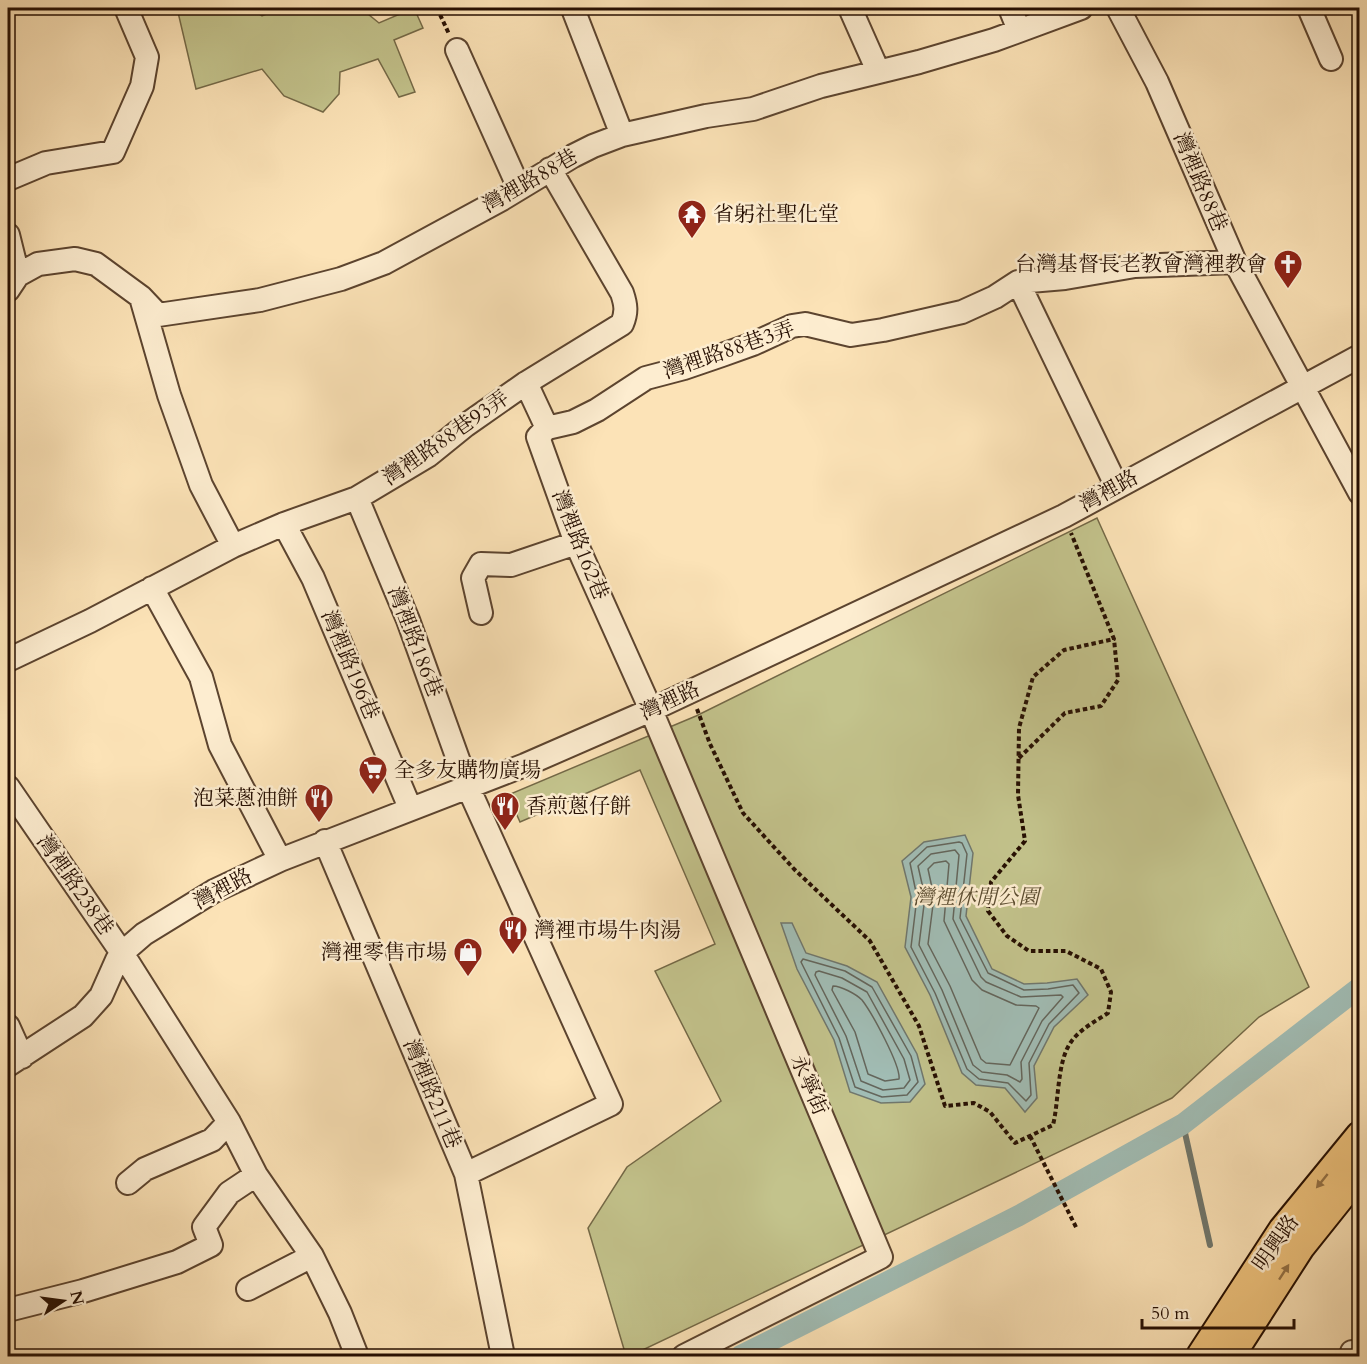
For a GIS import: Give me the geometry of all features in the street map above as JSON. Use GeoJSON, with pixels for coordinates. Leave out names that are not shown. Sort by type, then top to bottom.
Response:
{"type":"FeatureCollection","features":[{"type":"Feature","properties":{"kind":"main road","name":"明興路"},"geometry":{"type":"LineString","coordinates":[[1201,1356],[1283,1230],[1359,1136]]}},
{"type":"Feature","properties":{"kind":"main road","name":"明興路"},"geometry":{"type":"LineString","coordinates":[[1230,1356],[1300,1247],[1359,1172]]}},
{"type":"Feature","properties":{"kind":"street"},"geometry":{"type":"LineString","coordinates":[[8,179],[46,164],[112,152],[142,86],[147,57],[126,8]]}},
{"type":"Feature","properties":{"kind":"street"},"geometry":{"type":"LineString","coordinates":[[577,8],[573,9],[622,135]]}},
{"type":"Feature","properties":{"kind":"street"},"geometry":{"type":"LineString","coordinates":[[850,8],[878,71]]}},
{"type":"Feature","properties":{"kind":"street"},"geometry":{"type":"LineString","coordinates":[[1010,8],[1019,30]]}},
{"type":"Feature","properties":{"kind":"street","name":"灣裡路88巷"},"geometry":{"type":"LineString","coordinates":[[13,283],[38,264],[75,259],[96,264],[141,297],[158,315],[260,300],[341,279],[384,263],[550,169],[593,146],[622,135],[706,116],[753,109],[821,86],[966,48],[1082,8]]}},
{"type":"Feature","properties":{"kind":"street","name":"灣裡路88巷"},"geometry":{"type":"LineString","coordinates":[[1118,8],[1157,82],[1235,262],[1359,494]]}},
{"type":"Feature","properties":{"kind":"street"},"geometry":{"type":"LineString","coordinates":[[1309,8],[1331,59]]}},
{"type":"Feature","properties":{"kind":"street"},"geometry":{"type":"LineString","coordinates":[[457,50],[519,188]]}},
{"type":"Feature","properties":{"kind":"street","name":"灣裡路88巷93弄"},"geometry":{"type":"LineString","coordinates":[[8,660],[233,546],[284,524],[357,498],[429,455],[466,425],[526,383],[622,324],[626,315],[626,306],[622,293],[550,169]]}},
{"type":"Feature","properties":{"kind":"street"},"geometry":{"type":"LineString","coordinates":[[8,235],[13,283]]}},
{"type":"Feature","properties":{"kind":"street","name":"灣裡路88巷3弄"},"geometry":{"type":"LineString","coordinates":[[547,428],[573,422],[597,410],[646,378],[753,344],[792,326],[806,324],[851,335],[962,312],[995,297],[1018,282],[1065,278],[1135,266],[1235,262]]}},
{"type":"Feature","properties":{"kind":"street"},"geometry":{"type":"LineString","coordinates":[[1018,282],[1117,487]]}},
{"type":"Feature","properties":{"kind":"street"},"geometry":{"type":"LineString","coordinates":[[141,297],[169,395],[201,484],[233,546]]}},
{"type":"Feature","properties":{"kind":"street","name":"灣裡路"},"geometry":{"type":"LineString","coordinates":[[15,1061],[83,1016],[94,1006],[117,960],[144,934],[214,891],[280,860],[525,765],[651,710],[1064,516],[1359,356]]}},
{"type":"Feature","properties":{"kind":"street"},"geometry":{"type":"LineString","coordinates":[[526,383],[547,428]]}},
{"type":"Feature","properties":{"kind":"street","name":"灣裡路162巷"},"geometry":{"type":"LineString","coordinates":[[547,428],[538,437],[576,543],[651,710]]}},
{"type":"Feature","properties":{"kind":"street","name":"灣裡路186巷"},"geometry":{"type":"LineString","coordinates":[[357,498],[408,620],[468,787],[611,1104],[466,1174]]}},
{"type":"Feature","properties":{"kind":"street","name":"灣裡路196巷"},"geometry":{"type":"LineString","coordinates":[[284,524],[314,578],[410,808]]}},
{"type":"Feature","properties":{"kind":"street"},"geometry":{"type":"LineString","coordinates":[[481,613],[473,578],[481,564],[511,565],[576,543]]}},
{"type":"Feature","properties":{"kind":"street"},"geometry":{"type":"LineString","coordinates":[[152,588],[201,677],[220,745],[280,860]]}},
{"type":"Feature","properties":{"kind":"street","name":"永寧街"},"geometry":{"type":"LineString","coordinates":[[651,710],[881,1257],[684,1356]]}},
{"type":"Feature","properties":{"kind":"street","name":"灣裡路238巷"},"geometry":{"type":"LineString","coordinates":[[8,787],[122,953],[229,1122],[256,1175],[312,1256],[340,1313],[357,1356]]}},
{"type":"Feature","properties":{"kind":"street","name":"灣裡路211巷"},"geometry":{"type":"LineString","coordinates":[[325,842],[466,1174],[504,1356]]}},
{"type":"Feature","properties":{"kind":"street"},"geometry":{"type":"LineString","coordinates":[[8,1026],[15,1061]]}},
{"type":"Feature","properties":{"kind":"street"},"geometry":{"type":"LineString","coordinates":[[128,1183],[145,1169],[212,1140],[229,1122]]}},
{"type":"Feature","properties":{"kind":"street"},"geometry":{"type":"LineString","coordinates":[[8,1310],[83,1291],[177,1262],[211,1245],[204,1227],[229,1193],[256,1175]]}},
{"type":"Feature","properties":{"kind":"street"},"geometry":{"type":"LineString","coordinates":[[248,1288],[312,1256]]}},
{"type":"Feature","properties":{"kind":"path"},"geometry":{"type":"LineString","coordinates":[[437,8],[457,50]]}},
{"type":"Feature","properties":{"kind":"path"},"geometry":{"type":"LineString","coordinates":[[1019,758],[1065,713],[1101,706],[1118,680],[1114,639],[1064,516]]}},
{"type":"Feature","properties":{"kind":"path"},"geometry":{"type":"LineString","coordinates":[[691,691],[710,744],[743,813],[794,869],[870,941],[919,1026],[945,1106],[974,1103],[990,1112],[1015,1143],[1053,1125],[1057,1109],[1060,1073],[1070,1042],[1108,1013],[1112,992],[1101,969],[1066,951],[1029,951],[1006,936],[988,911],[991,882],[1025,841],[1018,795],[1019,728],[1033,677],[1064,650],[1114,639]]}},
{"type":"Feature","properties":{"kind":"path"},"geometry":{"type":"LineString","coordinates":[[1030,1136],[1077,1229]]}},
{"type":"Feature","properties":{"kind":"green space"},"geometry":{"type":"Polygon","coordinates":[[[177,8],[250,8],[262,16],[281,8],[365,8],[368,14],[379,23],[414,8],[423,28],[394,40],[415,92],[399,97],[378,59],[340,72],[339,94],[323,112],[284,96],[262,69],[196,89],[177,8]]]}},
{"type":"Feature","properties":{"kind":"green space","name":"灣裡休閒公園"},"geometry":{"type":"Polygon","coordinates":[[[1097,518],[1309,987],[1259,1017],[1172,1098],[626,1356],[588,1228],[627,1167],[721,1101],[655,971],[715,944],[640,770],[520,822],[508,795],[696,716],[1097,518]]]}},
{"type":"Feature","properties":{"kind":"water"},"geometry":{"type":"Polygon","coordinates":[[[965,835],[973,853],[966,916],[992,969],[1024,984],[1077,979],[1088,995],[1054,1027],[1034,1066],[1037,1098],[1025,1112],[1005,1088],[976,1085],[962,1073],[930,995],[905,947],[911,897],[902,861],[924,842],[965,835]]]}},
{"type":"Feature","properties":{"kind":"water"},"geometry":{"type":"Polygon","coordinates":[[[781,923],[792,923],[806,953],[847,966],[877,982],[917,1054],[925,1084],[910,1102],[881,1103],[850,1092],[834,1040],[797,969],[781,923]]]}},
{"type":"Feature","properties":{"kind":"waterway"},"geometry":{"type":"LineString","coordinates":[[740,1356],[1018,1216],[1183,1124],[1360,987]]}},
{"type":"Feature","properties":{"kind":"waterway"},"geometry":{"type":"LineString","coordinates":[[1183,1124],[1210,1245]]}},
{"type":"Feature","properties":{"kind":"place","name":"省躬社聖化堂"},"geometry":{"type":"Point","coordinates":[692,240]}},
{"type":"Feature","properties":{"kind":"place","name":"台灣基督長老教會灣裡教會"},"geometry":{"type":"Point","coordinates":[1288,290]}},
{"type":"Feature","properties":{"kind":"place","name":"全多友購物廣場"},"geometry":{"type":"Point","coordinates":[373,796]}},
{"type":"Feature","properties":{"kind":"place","name":"泡菜蔥油餅"},"geometry":{"type":"Point","coordinates":[319,824]}},
{"type":"Feature","properties":{"kind":"place","name":"香煎蔥仔餅"},"geometry":{"type":"Point","coordinates":[505,832]}},
{"type":"Feature","properties":{"kind":"place","name":"灣裡市場牛肉湯"},"geometry":{"type":"Point","coordinates":[513,956]}},
{"type":"Feature","properties":{"kind":"place","name":"灣裡零售市場"},"geometry":{"type":"Point","coordinates":[468,978]}}]}
